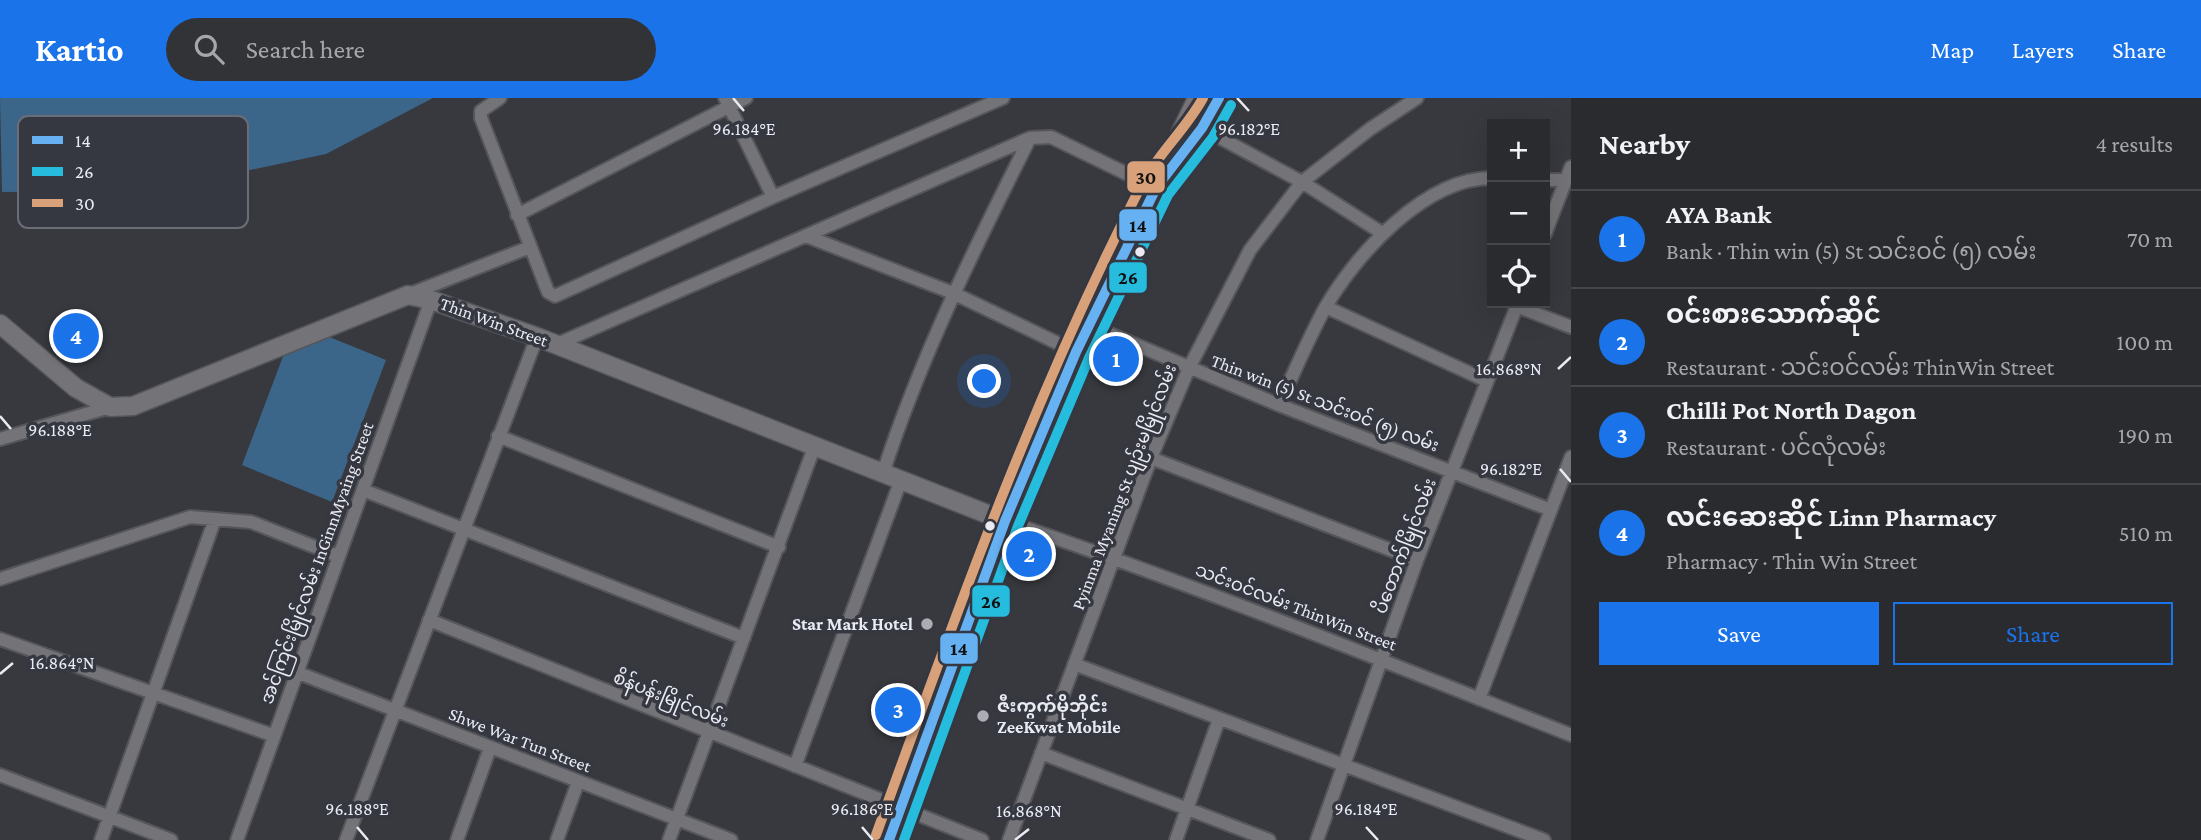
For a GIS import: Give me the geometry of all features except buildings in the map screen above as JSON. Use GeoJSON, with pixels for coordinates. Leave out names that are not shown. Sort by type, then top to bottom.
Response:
{"type":"FeatureCollection","features":[{"type":"Feature","properties":{"kind":"main road"},"geometry":{"type":"LineString","coordinates":[[889,840],[1005,520],[1076,352],[1199,98]]}},
{"type":"Feature","properties":{"kind":"main road"},"geometry":{"type":"LineString","coordinates":[[1202,128],[1219,98]]}},
{"type":"Feature","properties":{"kind":"main road"},"geometry":{"type":"LineString","coordinates":[[1156,188],[1202,128],[1231,98]]}},
{"type":"Feature","properties":{"kind":"main road"},"geometry":{"type":"LineString","coordinates":[[0,324],[76,388],[110,407],[132,406],[408,295]]}},
{"type":"Feature","properties":{"kind":"main road","name":"Thin Win Street"},"geometry":{"type":"LineString","coordinates":[[408,295],[431,300],[537,337],[1005,520]]}},
{"type":"Feature","properties":{"kind":"street"},"geometry":{"type":"LineString","coordinates":[[500,98],[481,111],[481,118],[548,292],[555,296],[773,197],[1003,98]]}},
{"type":"Feature","properties":{"kind":"street"},"geometry":{"type":"LineString","coordinates":[[517,215],[727,102],[746,98]]}},
{"type":"Feature","properties":{"kind":"street","name":"Pyinma Myaning St ပျဉ်းမမြိုင်လမ်း"},"geometry":{"type":"LineString","coordinates":[[1009,840],[1151,458],[1189,368],[1250,250],[1302,182],[1370,129],[1417,98]]}},
{"type":"Feature","properties":{"kind":"street"},"geometry":{"type":"LineString","coordinates":[[727,102],[773,197]]}},
{"type":"Feature","properties":{"kind":"street"},"geometry":{"type":"LineString","coordinates":[[1202,128],[1302,182],[1382,233]]}},
{"type":"Feature","properties":{"kind":"street"},"geometry":{"type":"LineString","coordinates":[[555,345],[1030,138],[1051,137],[1156,188]]}},
{"type":"Feature","properties":{"kind":"street"},"geometry":{"type":"LineString","coordinates":[[883,473],[900,421],[953,293],[1030,138]]}},
{"type":"Feature","properties":{"kind":"street"},"geometry":{"type":"LineString","coordinates":[[1550,221],[1571,167]]}},
{"type":"Feature","properties":{"kind":"street"},"geometry":{"type":"LineString","coordinates":[[1279,405],[1326,307],[1382,233],[1456,184],[1487,179]]}},
{"type":"Feature","properties":{"kind":"street"},"geometry":{"type":"LineString","coordinates":[[1550,180],[1566,180]]}},
{"type":"Feature","properties":{"kind":"street"},"geometry":{"type":"LineString","coordinates":[[806,236],[953,293],[1076,352]]}},
{"type":"Feature","properties":{"kind":"street"},"geometry":{"type":"LineString","coordinates":[[408,295],[530,247]]}},
{"type":"Feature","properties":{"kind":"street","name":"အင်ကြင်းမြိုင်လမ်း InGinnMyaing Street"},"geometry":{"type":"LineString","coordinates":[[237,840],[272,735],[431,300]]}},
{"type":"Feature","properties":{"kind":"street"},"geometry":{"type":"LineString","coordinates":[[1326,307],[1487,381]]}},
{"type":"Feature","properties":{"kind":"street","name":"ပိတောက်မြိုင်လမ်း"},"geometry":{"type":"LineString","coordinates":[[1317,840],[1417,560],[1516,308]]}},
{"type":"Feature","properties":{"kind":"street"},"geometry":{"type":"LineString","coordinates":[[1524,308],[1571,327]]}},
{"type":"Feature","properties":{"kind":"street","name":"Thin win (5) St သင်းဝင် (၅) လမ်း"},"geometry":{"type":"LineString","coordinates":[[1089,325],[1279,405],[1550,510]]}},
{"type":"Feature","properties":{"kind":"street"},"geometry":{"type":"LineString","coordinates":[[346,840],[537,337]]}},
{"type":"Feature","properties":{"kind":"street"},"geometry":{"type":"LineString","coordinates":[[0,439],[110,407]]}},
{"type":"Feature","properties":{"kind":"street"},"geometry":{"type":"LineString","coordinates":[[498,436],[779,547]]}},
{"type":"Feature","properties":{"kind":"street"},"geometry":{"type":"LineString","coordinates":[[669,840],[815,445]]}},
{"type":"Feature","properties":{"kind":"street"},"geometry":{"type":"LineString","coordinates":[[1479,698],[1571,457]]}},
{"type":"Feature","properties":{"kind":"street"},"geometry":{"type":"LineString","coordinates":[[1151,458],[1417,560]]}},
{"type":"Feature","properties":{"kind":"street"},"geometry":{"type":"LineString","coordinates":[[794,766],[901,481]]}},
{"type":"Feature","properties":{"kind":"street"},"geometry":{"type":"LineString","coordinates":[[363,490],[744,638]]}},
{"type":"Feature","properties":{"kind":"street"},"geometry":{"type":"LineString","coordinates":[[0,579],[190,517],[251,522],[338,556]]}},
{"type":"Feature","properties":{"kind":"street"},"geometry":{"type":"LineString","coordinates":[[101,840],[215,519]]}},
{"type":"Feature","properties":{"kind":"street","name":"သင်းဝင်လမ်း ThinWin Street"},"geometry":{"type":"LineString","coordinates":[[1005,520],[1382,659],[1571,735]]}},
{"type":"Feature","properties":{"kind":"street","name":"စိန်ပန်းမြိုင်လမ်း"},"geometry":{"type":"LineString","coordinates":[[429,620],[982,840]]}},
{"type":"Feature","properties":{"kind":"street"},"geometry":{"type":"LineString","coordinates":[[0,639],[272,735]]}},
{"type":"Feature","properties":{"kind":"street"},"geometry":{"type":"LineString","coordinates":[[1074,664],[1544,840]]}},
{"type":"Feature","properties":{"kind":"street","name":"Shwe War Tun Street"},"geometry":{"type":"LineString","coordinates":[[296,672],[731,840]]}},
{"type":"Feature","properties":{"kind":"street"},"geometry":{"type":"LineString","coordinates":[[1176,840],[1219,719]]}},
{"type":"Feature","properties":{"kind":"street"},"geometry":{"type":"LineString","coordinates":[[457,840],[490,748]]}},
{"type":"Feature","properties":{"kind":"street"},"geometry":{"type":"LineString","coordinates":[[1041,753],[1269,840]]}},
{"type":"Feature","properties":{"kind":"street"},"geometry":{"type":"LineString","coordinates":[[0,775],[171,840]]}},
{"type":"Feature","properties":{"kind":"street"},"geometry":{"type":"LineString","coordinates":[[557,840],[578,782]]}},
{"type":"Feature","properties":{"kind":"water"},"geometry":{"type":"Polygon","coordinates":[[[0,98],[433,98],[326,154],[248,170],[248,116],[18,116],[18,192],[2,192],[0,98]]]}},
{"type":"Feature","properties":{"kind":"water"},"geometry":{"type":"Polygon","coordinates":[[[327,336],[386,360],[332,502],[242,465],[284,354],[327,336]]]}},
{"type":"Feature","properties":{"kind":"transit line","name":"30"},"geometry":{"type":"LineString","coordinates":[[876,835],[998,505],[1066,343],[1142,184],[1203,98]]}},
{"type":"Feature","properties":{"kind":"transit line","name":"14"},"geometry":{"type":"LineString","coordinates":[[889,840],[1005,521],[1076,352],[1156,188],[1202,128],[1219,98]]}},
{"type":"Feature","properties":{"kind":"transit line","name":"26"},"geometry":{"type":"LineString","coordinates":[[904,840],[1018,526],[1089,358],[1168,195],[1213,137],[1231,105]]}},
{"type":"Feature","properties":{"kind":"place","name":"လင်းဆေးဆိုင် Linn Pharmacy"},"geometry":{"type":"Point","coordinates":[76,336]}},
{"type":"Feature","properties":{"kind":"place","name":"AYA Bank"},"geometry":{"type":"Point","coordinates":[1116,359]}},
{"type":"Feature","properties":{"kind":"place","name":"ဝင်းစားသောက်ဆိုင်"},"geometry":{"type":"Point","coordinates":[1029,554]}},
{"type":"Feature","properties":{"kind":"place","name":"Star Mark Hotel"},"geometry":{"type":"Point","coordinates":[927,624]}},
{"type":"Feature","properties":{"kind":"place","name":"Chilli Pot North Dagon"},"geometry":{"type":"Point","coordinates":[898,710]}},
{"type":"Feature","properties":{"kind":"place","name":"ဇီးကွက်မိုဘိုင်း ZeeKwat Mobile"},"geometry":{"type":"Point","coordinates":[983,716]}}]}
